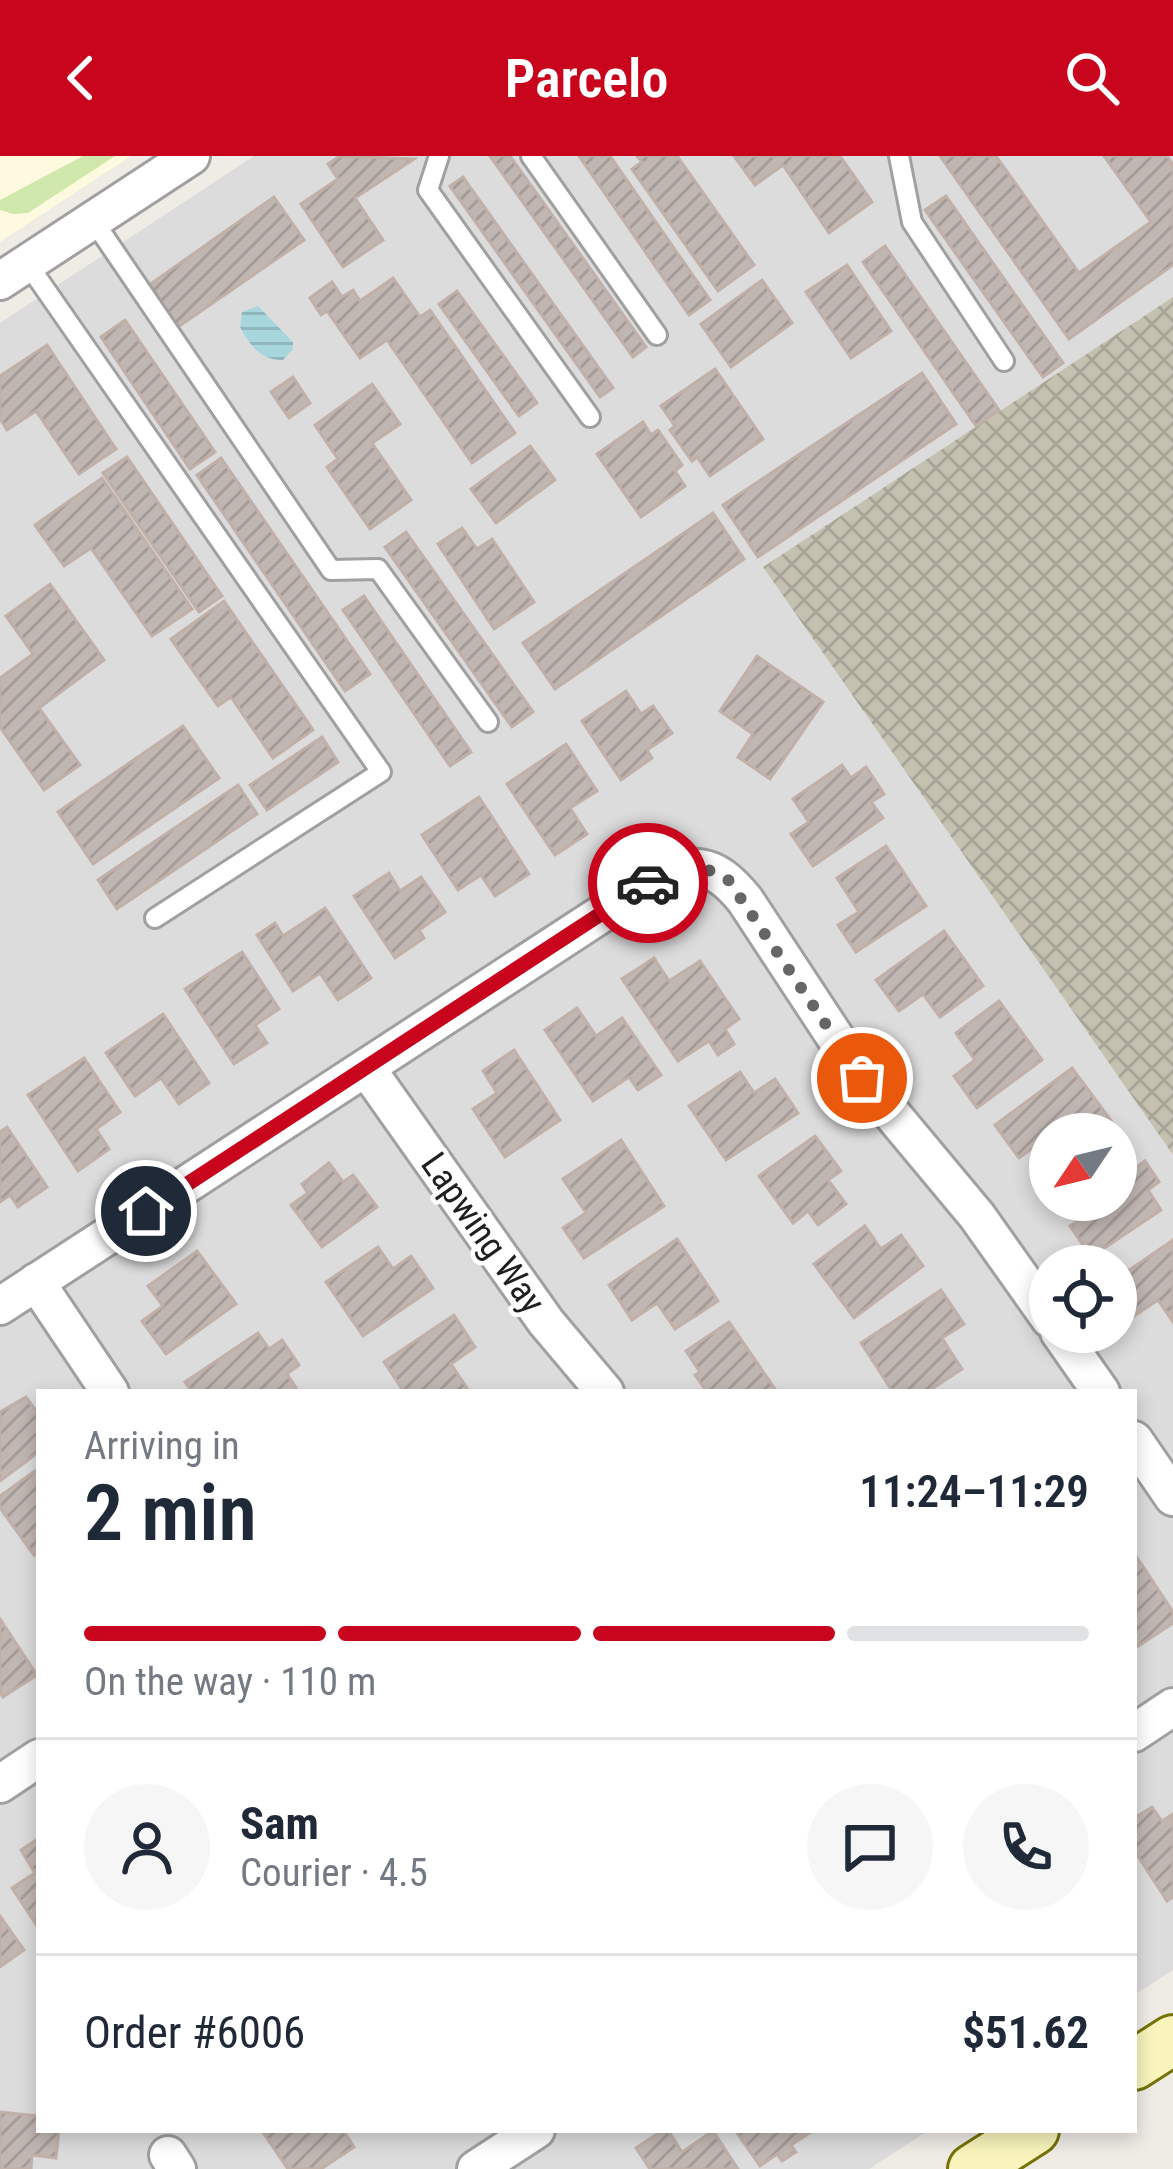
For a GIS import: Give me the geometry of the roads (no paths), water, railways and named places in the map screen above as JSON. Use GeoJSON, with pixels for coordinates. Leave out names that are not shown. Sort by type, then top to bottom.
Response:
{"type":"FeatureCollection","features":[{"type":"Feature","properties":{"kind":"street"},"geometry":{"type":"LineString","coordinates":[[9,271],[191,156]]}},
{"type":"Feature","properties":{"kind":"street"},"geometry":{"type":"LineString","coordinates":[[0,1306],[649,883],[674,871],[702,866],[727,878],[745,899],[862,1078],[977,1216],[1029,1289]]}},
{"type":"Feature","properties":{"kind":"street","name":"Lapwing Way"},"geometry":{"type":"LineString","coordinates":[[367,1069],[546,1322],[602,1389]]}},
{"type":"Feature","properties":{"kind":"street"},"geometry":{"type":"LineString","coordinates":[[36,1282],[108,1389]]}},
{"type":"Feature","properties":{"kind":"street"},"geometry":{"type":"LineString","coordinates":[[1074,1353],[1099,1389]]}},
{"type":"Feature","properties":{"kind":"street"},"geometry":{"type":"LineString","coordinates":[[1137,1444],[1173,1497]]}},
{"type":"Feature","properties":{"kind":"street"},"geometry":{"type":"LineString","coordinates":[[1137,1730],[1173,1707]]}},
{"type":"Feature","properties":{"kind":"street"},"geometry":{"type":"LineString","coordinates":[[0,1784],[36,1760]]}},
{"type":"Feature","properties":{"kind":"street"},"geometry":{"type":"LineString","coordinates":[[1137,2063],[1173,2040]]}},
{"type":"Feature","properties":{"kind":"street"},"geometry":{"type":"LineString","coordinates":[[476,2169],[531,2133]]}},
{"type":"Feature","properties":{"kind":"street"},"geometry":{"type":"LineString","coordinates":[[973,2169],[1029,2133]]}},
{"type":"Feature","properties":{"kind":"lane"},"geometry":{"type":"LineString","coordinates":[[439,156],[428,190],[590,417]]}},
{"type":"Feature","properties":{"kind":"lane"},"geometry":{"type":"LineString","coordinates":[[531,156],[657,335]]}},
{"type":"Feature","properties":{"kind":"lane"},"geometry":{"type":"LineString","coordinates":[[898,156],[912,222],[1004,362]]}},
{"type":"Feature","properties":{"kind":"lane"},"geometry":{"type":"LineString","coordinates":[[93,220],[331,570],[378,568],[488,722]]}},
{"type":"Feature","properties":{"kind":"lane"},"geometry":{"type":"LineString","coordinates":[[9,271],[381,772],[155,918]]}},
{"type":"Feature","properties":{"kind":"water"},"geometry":{"type":"Polygon","coordinates":[[[258,306],[293,342],[283,360],[257,351],[240,327],[242,312],[258,306]]]}}]}
